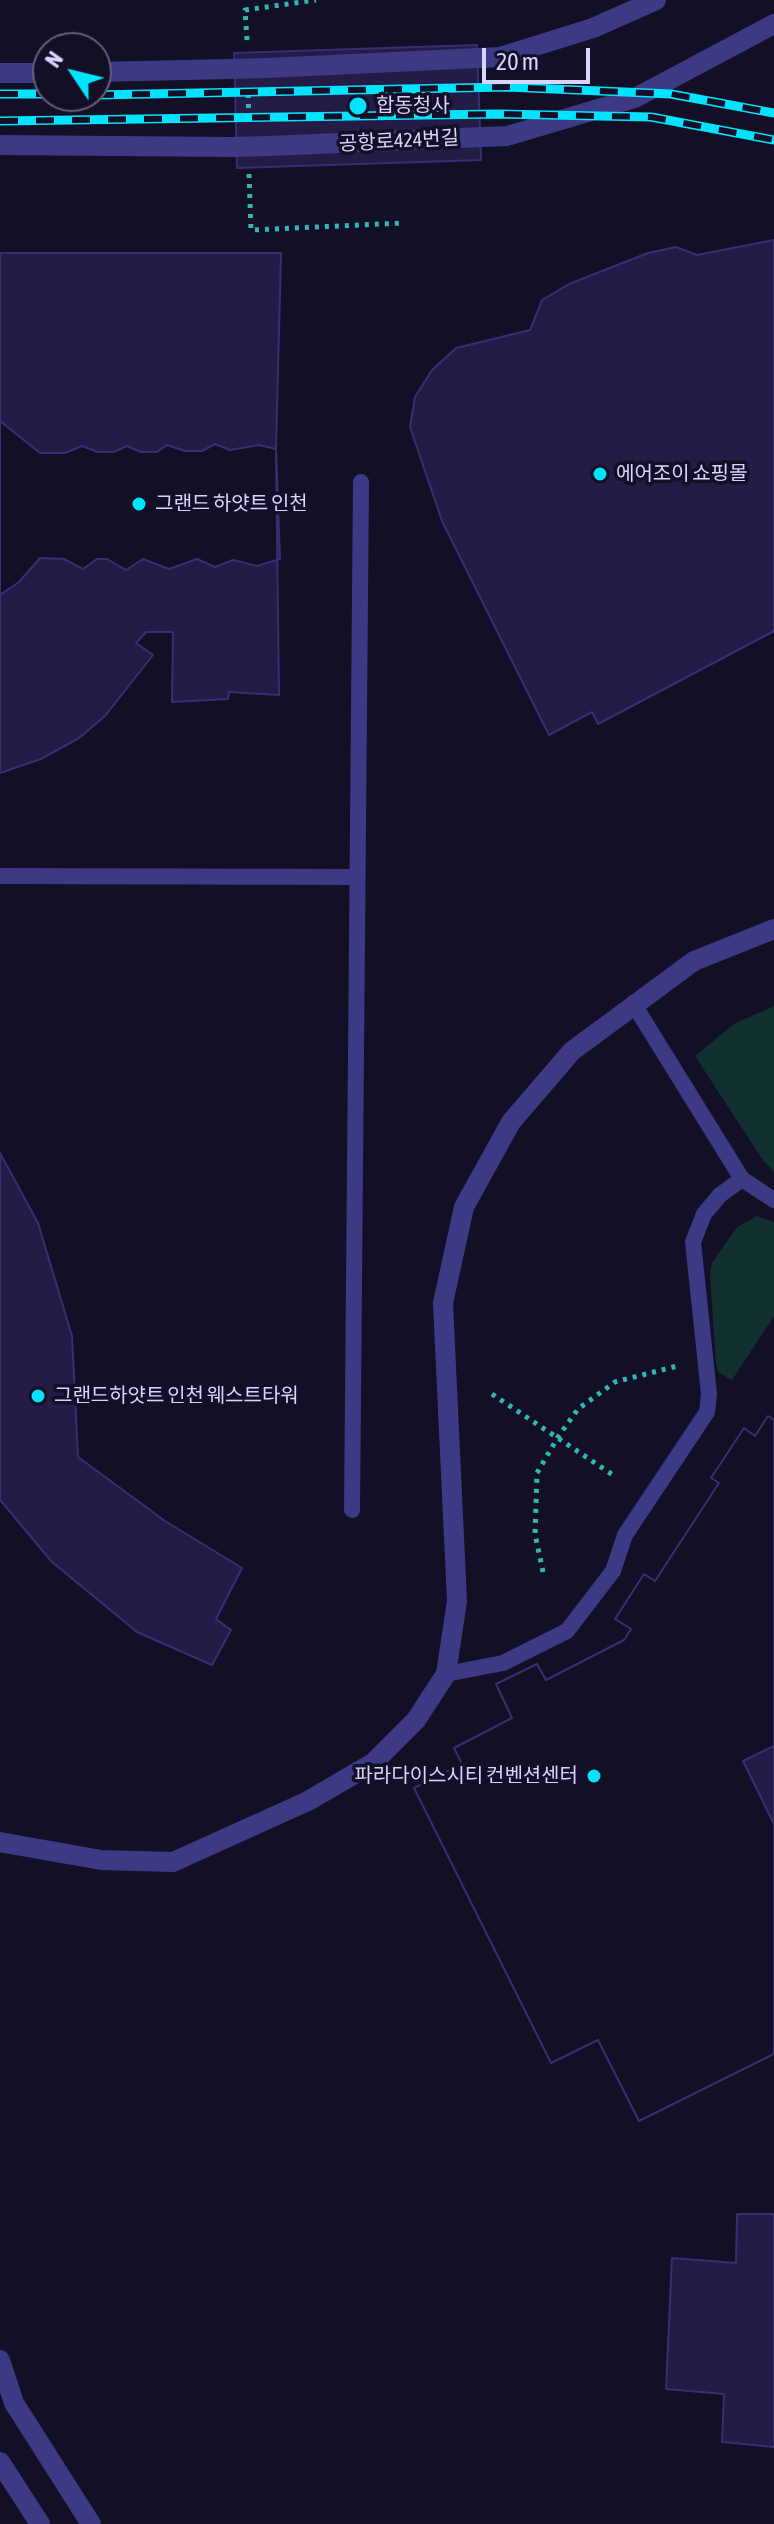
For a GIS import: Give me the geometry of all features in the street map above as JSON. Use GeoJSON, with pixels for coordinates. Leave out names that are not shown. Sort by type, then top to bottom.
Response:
{"type":"FeatureCollection","features":[{"type":"Feature","properties":{"kind":"street"},"geometry":{"type":"LineString","coordinates":[[112,72],[360,66],[500,57],[593,28],[656,0]]}},
{"type":"Feature","properties":{"kind":"street","name":"공항로424번길"},"geometry":{"type":"LineString","coordinates":[[0,145],[343,145],[507,136],[635,98],[774,24]]}},
{"type":"Feature","properties":{"kind":"street"},"geometry":{"type":"LineString","coordinates":[[0,73],[32,73]]}},
{"type":"Feature","properties":{"kind":"street"},"geometry":{"type":"LineString","coordinates":[[0,1842],[101,1860],[173,1862],[308,1801],[373,1763],[416,1720],[446,1674],[457,1601],[443,1303],[464,1207],[511,1122],[572,1051],[633,1003],[694,961],[774,929]]}},
{"type":"Feature","properties":{"kind":"street"},"geometry":{"type":"LineString","coordinates":[[0,2360],[14,2403],[91,2524]]}},
{"type":"Feature","properties":{"kind":"street"},"geometry":{"type":"LineString","coordinates":[[0,2462],[40,2524]]}},
{"type":"Feature","properties":{"kind":"lane"},"geometry":{"type":"LineString","coordinates":[[352,1510],[361,482]]}},
{"type":"Feature","properties":{"kind":"lane"},"geometry":{"type":"LineString","coordinates":[[0,876],[356,877]]}},
{"type":"Feature","properties":{"kind":"lane"},"geometry":{"type":"LineString","coordinates":[[633,1003],[742,1179],[774,1200]]}},
{"type":"Feature","properties":{"kind":"lane"},"geometry":{"type":"LineString","coordinates":[[446,1674],[503,1663],[567,1631],[613,1571],[625,1535],[707,1412],[709,1394],[693,1242],[704,1214],[742,1179]]}},
{"type":"Feature","properties":{"kind":"path"},"geometry":{"type":"LineString","coordinates":[[247,46],[245,10],[316,0]]}},
{"type":"Feature","properties":{"kind":"path"},"geometry":{"type":"LineString","coordinates":[[248,85],[249,125]]}},
{"type":"Feature","properties":{"kind":"path"},"geometry":{"type":"LineString","coordinates":[[249,162],[251,230],[403,223]]}},
{"type":"Feature","properties":{"kind":"path"},"geometry":{"type":"LineString","coordinates":[[543,1572],[535,1534],[537,1473],[558,1437],[578,1409],[615,1382],[681,1365]]}},
{"type":"Feature","properties":{"kind":"path"},"geometry":{"type":"LineString","coordinates":[[492,1394],[616,1477]]}},
{"type":"Feature","properties":{"kind":"green space"},"geometry":{"type":"Polygon","coordinates":[[[774,1006],[774,1172],[762,1159],[695,1056],[734,1024],[774,1006]]]}},
{"type":"Feature","properties":{"kind":"green space"},"geometry":{"type":"Polygon","coordinates":[[[757,1216],[774,1222],[774,1316],[732,1380],[719,1373],[716,1364],[710,1277],[712,1263],[737,1227],[757,1216]]]}},
{"type":"Feature","properties":{"kind":"building","name":"합동청사"},"geometry":{"type":"Polygon","coordinates":[[[477,45],[481,160],[237,168],[234,53],[477,45]]]}},
{"type":"Feature","properties":{"kind":"building","name":"에어조이 쇼핑몰"},"geometry":{"type":"Polygon","coordinates":[[[774,240],[774,631],[598,724],[592,712],[549,735],[442,521],[410,427],[415,397],[432,370],[456,348],[530,330],[542,300],[569,284],[648,253],[676,247],[697,255],[774,240]]]}},
{"type":"Feature","properties":{"kind":"building","name":"그랜드 하얏트 인천"},"geometry":{"type":"Polygon","coordinates":[[[0,253],[281,253],[276,449],[279,695],[229,692],[228,699],[172,702],[173,632],[146,632],[136,643],[153,655],[105,716],[79,738],[41,759],[0,773],[0,253]]]}},
{"type":"Feature","properties":{"kind":"building"},"geometry":{"type":"Polygon","coordinates":[[[0,421],[40,453],[65,453],[82,446],[98,452],[114,452],[127,446],[141,452],[157,452],[167,445],[185,451],[202,451],[215,444],[230,450],[259,445],[276,449],[280,559],[257,566],[233,560],[215,567],[197,559],[169,569],[143,559],[126,570],[107,559],[97,559],[83,569],[64,559],[40,558],[19,582],[0,595],[0,421]]]}},
{"type":"Feature","properties":{"kind":"building","name":"그랜드하얏트 인천 웨스트타워"},"geometry":{"type":"Polygon","coordinates":[[[0,1153],[38,1223],[72,1336],[78,1457],[165,1521],[242,1568],[216,1619],[231,1630],[212,1665],[137,1632],[52,1562],[0,1500],[0,1153]]]}},
{"type":"Feature","properties":{"kind":"building","name":"파라다이스시티 컨벤션센터"},"geometry":{"type":"Polygon","coordinates":[[[768,1416],[774,1420],[774,1746],[743,1761],[774,1824],[774,2054],[639,2121],[598,2040],[551,2063],[414,1788],[462,1764],[454,1748],[512,1718],[496,1684],[537,1664],[546,1680],[624,1640],[631,1629],[615,1619],[644,1574],[655,1581],[719,1483],[711,1478],[744,1428],[755,1436],[768,1416]]]}},
{"type":"Feature","properties":{"kind":"building","name":"파라다이스시티 컨벤션센터"},"geometry":{"type":"Polygon","coordinates":[[[768,1416],[774,1420],[774,1746],[743,1761],[774,1824],[774,2054],[639,2121],[598,2040],[551,2063],[414,1788],[462,1764],[454,1748],[512,1718],[496,1684],[537,1664],[546,1680],[624,1640],[631,1629],[615,1619],[644,1574],[655,1581],[719,1483],[711,1478],[744,1428],[755,1436],[768,1416]]]}},
{"type":"Feature","properties":{"kind":"building"},"geometry":{"type":"Polygon","coordinates":[[[774,1746],[774,1824],[743,1761],[774,1746]]]}},
{"type":"Feature","properties":{"kind":"building"},"geometry":{"type":"Polygon","coordinates":[[[737,2214],[774,2214],[774,2447],[722,2442],[724,2394],[666,2389],[672,2258],[736,2263],[737,2214]]]}},
{"type":"Feature","properties":{"kind":"railway"},"geometry":{"type":"LineString","coordinates":[[112,95],[507,87],[671,94],[774,113]]}},
{"type":"Feature","properties":{"kind":"railway"},"geometry":{"type":"LineString","coordinates":[[0,94],[32,94]]}},
{"type":"Feature","properties":{"kind":"railway"},"geometry":{"type":"LineString","coordinates":[[0,121],[498,114],[651,117],[774,140]]}},
{"type":"Feature","properties":{"kind":"place","name":"합동청사"},"geometry":{"type":"Point","coordinates":[358,106]}},
{"type":"Feature","properties":{"kind":"place","name":"에어조이 쇼핑몰"},"geometry":{"type":"Point","coordinates":[600,474]}},
{"type":"Feature","properties":{"kind":"place","name":"그랜드 하얏트 인천"},"geometry":{"type":"Point","coordinates":[139,504]}},
{"type":"Feature","properties":{"kind":"place","name":"그랜드하얏트 인천 웨스트타워"},"geometry":{"type":"Point","coordinates":[38,1396]}},
{"type":"Feature","properties":{"kind":"place","name":"파라다이스시티 컨벤션센터"},"geometry":{"type":"Point","coordinates":[594,1776]}}]}
